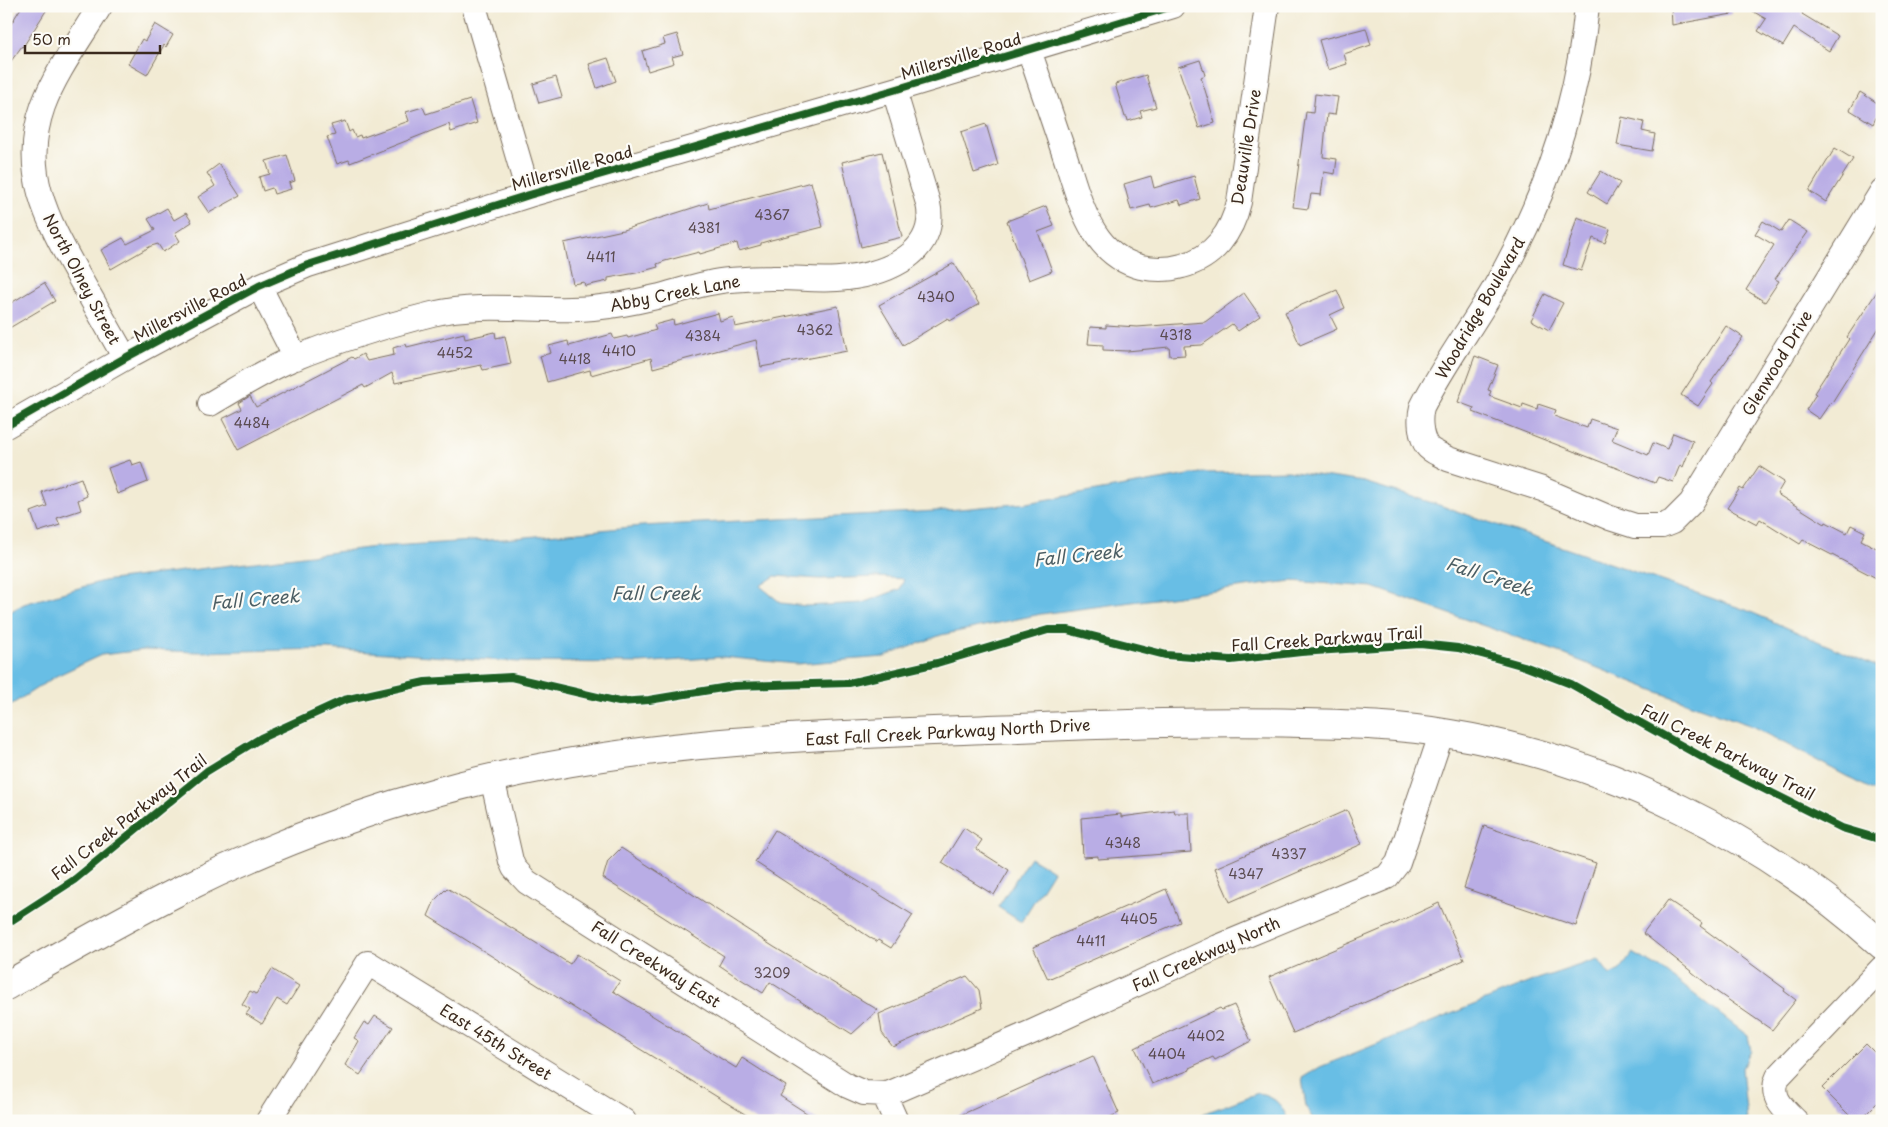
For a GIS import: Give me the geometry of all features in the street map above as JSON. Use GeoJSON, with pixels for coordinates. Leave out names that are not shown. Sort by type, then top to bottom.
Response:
{"type":"FeatureCollection","features":[{"type":"Feature","properties":{"kind":"main road","name":"East Fall Creek Parkway North Drive"},"geometry":{"type":"LineString","coordinates":[[6,986],[147,908],[238,863],[348,820],[443,790],[492,778],[646,752],[828,735],[1215,720],[1358,724],[1442,732],[1502,745],[1565,763],[1680,809],[1732,837],[1783,868],[1838,908],[1882,946]]}},
{"type":"Feature","properties":{"kind":"street","name":"North Olney Street"},"geometry":{"type":"LineString","coordinates":[[100,6],[45,100],[36,133],[35,166],[41,198],[53,230],[125,358]]}},
{"type":"Feature","properties":{"kind":"street"},"geometry":{"type":"LineString","coordinates":[[474,6],[529,195]]}},
{"type":"Feature","properties":{"kind":"street","name":"Millersville Road"},"geometry":{"type":"LineString","coordinates":[[6,426],[125,358],[259,286],[317,262],[529,195],[894,90],[1173,6]]}},
{"type":"Feature","properties":{"kind":"street","name":"Deauville Drive"},"geometry":{"type":"LineString","coordinates":[[1029,50],[1093,232],[1116,256],[1131,264],[1155,270],[1181,267],[1196,261],[1217,247],[1228,233],[1235,218],[1239,202],[1267,6]]}},
{"type":"Feature","properties":{"kind":"street","name":"Woodridge Boulevard"},"geometry":{"type":"LineString","coordinates":[[1587,6],[1576,78],[1545,182],[1522,236],[1499,281],[1425,401],[1420,414],[1427,446],[1448,458],[1542,489],[1621,522],[1647,527],[1662,526]]}},
{"type":"Feature","properties":{"kind":"street","name":"Abby Creek Lane"},"geometry":{"type":"LineString","coordinates":[[210,404],[255,378],[296,358],[343,340],[450,310],[492,307],[544,310],[596,307],[639,301],[729,280],[847,278],[868,274],[901,262],[916,252],[923,242],[930,219],[928,203],[894,90]]}},
{"type":"Feature","properties":{"kind":"street","name":"Glenwood Drive"},"geometry":{"type":"LineString","coordinates":[[1662,526],[1672,522],[1691,503],[1882,191]]}},
{"type":"Feature","properties":{"kind":"street"},"geometry":{"type":"LineString","coordinates":[[259,286],[296,358]]}},
{"type":"Feature","properties":{"kind":"street","name":"Fall Creekway North"},"geometry":{"type":"LineString","coordinates":[[884,1094],[899,1091],[1218,947],[1387,877],[1398,863],[1442,732]]}},
{"type":"Feature","properties":{"kind":"street","name":"Fall Creekway East"},"geometry":{"type":"LineString","coordinates":[[492,778],[511,861],[514,868],[527,882],[848,1086],[864,1093],[884,1094]]}},
{"type":"Feature","properties":{"kind":"street","name":"East 45th Street"},"geometry":{"type":"LineString","coordinates":[[268,1121],[368,963],[614,1118]]}},
{"type":"Feature","properties":{"kind":"street"},"geometry":{"type":"LineString","coordinates":[[1796,1121],[1776,1098],[1775,1086],[1778,1077],[1882,968]]}},
{"type":"Feature","properties":{"kind":"street"},"geometry":{"type":"LineString","coordinates":[[884,1094],[896,1121]]}},
{"type":"Feature","properties":{"kind":"water","name":"Fall Creek"},"geometry":{"type":"Polygon","coordinates":[[[1288,471],[1364,482],[1439,505],[1746,610],[1882,669],[1882,795],[1752,726],[1658,692],[1553,650],[1373,587],[1291,581],[1041,614],[941,635],[884,657],[796,664],[723,657],[640,663],[519,662],[327,649],[198,652],[144,650],[101,655],[56,676],[6,708],[6,614],[24,604],[103,581],[375,547],[505,539],[642,526],[936,511],[1027,503],[1200,473],[1288,471]],[[775,576],[760,586],[781,603],[806,606],[862,603],[900,589],[904,579],[877,577],[820,579],[775,576]]]}},
{"type":"Feature","properties":{"kind":"water"},"geometry":{"type":"Polygon","coordinates":[[[1030,857],[1053,871],[1021,922],[998,907],[1030,857]]]}},
{"type":"Feature","properties":{"kind":"water"},"geometry":{"type":"Polygon","coordinates":[[[1633,953],[1663,970],[1748,1036],[1751,1051],[1742,1068],[1747,1121],[1381,1121],[1360,1119],[1314,1121],[1306,1107],[1302,1078],[1320,1067],[1535,980],[1598,959],[1610,975],[1620,970],[1633,953]]]}},
{"type":"Feature","properties":{"kind":"water"},"geometry":{"type":"Polygon","coordinates":[[[1258,1093],[1269,1096],[1277,1102],[1288,1121],[1196,1121],[1200,1115],[1258,1093]]]}},
{"type":"Feature","properties":{"kind":"building"},"geometry":{"type":"Polygon","coordinates":[[[22,6],[49,6],[23,47],[6,68],[6,32],[22,6]]]}},
{"type":"Feature","properties":{"kind":"building"},"geometry":{"type":"Polygon","coordinates":[[[1671,6],[1731,6],[1732,14],[1672,25],[1671,6]]]}},
{"type":"Feature","properties":{"kind":"building"},"geometry":{"type":"Polygon","coordinates":[[[1744,6],[1807,6],[1802,14],[1838,36],[1829,51],[1794,28],[1783,46],[1758,31],[1766,19],[1744,6]]]}},
{"type":"Feature","properties":{"kind":"building"},"geometry":{"type":"Polygon","coordinates":[[[155,24],[173,35],[166,47],[164,45],[147,75],[128,64],[142,39],[145,41],[155,24]]]}},
{"type":"Feature","properties":{"kind":"building"},"geometry":{"type":"Polygon","coordinates":[[[1366,28],[1371,45],[1344,54],[1347,64],[1328,70],[1319,40],[1366,28]]]}},
{"type":"Feature","properties":{"kind":"building"},"geometry":{"type":"Polygon","coordinates":[[[677,34],[683,54],[672,57],[674,63],[648,71],[642,51],[665,44],[663,38],[677,34]]]}},
{"type":"Feature","properties":{"kind":"building"},"geometry":{"type":"Polygon","coordinates":[[[608,58],[616,81],[597,88],[589,64],[608,58]]]}},
{"type":"Feature","properties":{"kind":"building"},"geometry":{"type":"Polygon","coordinates":[[[1200,60],[1205,75],[1201,77],[1215,123],[1199,128],[1178,67],[1200,60]]]}},
{"type":"Feature","properties":{"kind":"building"},"geometry":{"type":"Polygon","coordinates":[[[1146,75],[1156,107],[1140,111],[1142,117],[1128,121],[1127,117],[1125,117],[1115,84],[1146,75]]]}},
{"type":"Feature","properties":{"kind":"building"},"geometry":{"type":"Polygon","coordinates":[[[556,77],[562,97],[539,103],[533,84],[556,77]]]}},
{"type":"Feature","properties":{"kind":"building"},"geometry":{"type":"Polygon","coordinates":[[[1860,92],[1882,106],[1873,124],[1850,110],[1860,92]]]}},
{"type":"Feature","properties":{"kind":"building"},"geometry":{"type":"Polygon","coordinates":[[[1315,94],[1338,97],[1335,115],[1327,114],[1323,157],[1337,159],[1335,174],[1324,172],[1321,195],[1311,194],[1308,209],[1293,207],[1306,112],[1313,113],[1315,94]]]}},
{"type":"Feature","properties":{"kind":"building"},"geometry":{"type":"Polygon","coordinates":[[[470,100],[477,123],[451,132],[449,124],[350,163],[349,160],[337,164],[327,137],[335,135],[331,125],[345,121],[349,132],[352,130],[355,137],[360,135],[361,138],[409,121],[406,112],[423,107],[426,114],[470,100]]]}},
{"type":"Feature","properties":{"kind":"building"},"geometry":{"type":"Polygon","coordinates":[[[1622,117],[1644,122],[1642,131],[1655,134],[1652,151],[1617,145],[1622,117]]]}},
{"type":"Feature","properties":{"kind":"building"},"geometry":{"type":"Polygon","coordinates":[[[986,124],[998,165],[974,173],[961,132],[986,124]]]}},
{"type":"Feature","properties":{"kind":"building"},"geometry":{"type":"Polygon","coordinates":[[[1835,148],[1853,159],[1826,202],[1809,191],[1835,148]]]}},
{"type":"Feature","properties":{"kind":"building"},"geometry":{"type":"Polygon","coordinates":[[[882,152],[902,237],[861,247],[842,162],[882,152]]]}},
{"type":"Feature","properties":{"kind":"building"},"geometry":{"type":"Polygon","coordinates":[[[287,155],[295,181],[289,183],[291,189],[274,194],[272,188],[263,191],[259,177],[270,174],[266,161],[287,155]]]}},
{"type":"Feature","properties":{"kind":"building"},"geometry":{"type":"Polygon","coordinates":[[[219,164],[240,196],[209,213],[198,197],[215,186],[207,173],[219,164]]]}},
{"type":"Feature","properties":{"kind":"building"},"geometry":{"type":"Polygon","coordinates":[[[1601,171],[1620,183],[1607,204],[1588,192],[1601,171]]]}},
{"type":"Feature","properties":{"kind":"building"},"geometry":{"type":"Polygon","coordinates":[[[1151,176],[1154,188],[1194,176],[1200,199],[1181,205],[1179,200],[1151,208],[1150,205],[1131,210],[1124,184],[1151,176]]]}},
{"type":"Feature","properties":{"kind":"building"},"geometry":{"type":"Polygon","coordinates":[[[811,182],[823,227],[771,240],[739,251],[737,243],[700,254],[699,252],[665,261],[657,264],[658,267],[608,278],[608,281],[585,286],[584,282],[573,284],[564,243],[623,230],[708,203],[709,209],[811,182]]]}},
{"type":"Feature","properties":{"kind":"building"},"geometry":{"type":"Polygon","coordinates":[[[1046,206],[1054,226],[1038,232],[1052,271],[1029,280],[1007,221],[1046,206]]]}},
{"type":"Feature","properties":{"kind":"building"},"geometry":{"type":"Polygon","coordinates":[[[167,208],[174,220],[186,213],[192,222],[175,233],[180,241],[163,252],[158,244],[151,246],[111,269],[101,250],[123,238],[127,244],[155,230],[148,219],[167,208]]]}},
{"type":"Feature","properties":{"kind":"building"},"geometry":{"type":"Polygon","coordinates":[[[1577,217],[1610,229],[1605,243],[1593,238],[1581,271],[1563,265],[1577,217]]]}},
{"type":"Feature","properties":{"kind":"building"},"geometry":{"type":"Polygon","coordinates":[[[1789,220],[1808,232],[1775,279],[1779,281],[1765,302],[1746,290],[1774,245],[1755,234],[1763,221],[1781,232],[1789,220]]]}},
{"type":"Feature","properties":{"kind":"building"},"geometry":{"type":"Polygon","coordinates":[[[954,263],[979,304],[950,321],[948,318],[903,345],[879,305],[954,263]]]}},
{"type":"Feature","properties":{"kind":"building"},"geometry":{"type":"Polygon","coordinates":[[[44,283],[55,301],[6,330],[6,306],[44,283]]]}},
{"type":"Feature","properties":{"kind":"building"},"geometry":{"type":"Polygon","coordinates":[[[1882,284],[1882,323],[1831,404],[1819,419],[1806,410],[1816,394],[1814,393],[1849,339],[1847,337],[1882,284]]]}},
{"type":"Feature","properties":{"kind":"building"},"geometry":{"type":"Polygon","coordinates":[[[1337,290],[1345,308],[1330,315],[1337,329],[1300,345],[1285,312],[1337,290]]]}},
{"type":"Feature","properties":{"kind":"building"},"geometry":{"type":"Polygon","coordinates":[[[1244,293],[1260,316],[1238,331],[1232,324],[1202,345],[1184,346],[1185,355],[1170,356],[1169,347],[1127,351],[1103,350],[1103,345],[1088,344],[1090,327],[1106,328],[1106,325],[1137,327],[1205,322],[1244,293]]]}},
{"type":"Feature","properties":{"kind":"building"},"geometry":{"type":"Polygon","coordinates":[[[1545,294],[1563,303],[1549,330],[1531,320],[1545,294]]]}},
{"type":"Feature","properties":{"kind":"building"},"geometry":{"type":"Polygon","coordinates":[[[838,306],[847,351],[761,367],[756,340],[653,368],[651,358],[591,375],[590,370],[547,382],[540,356],[551,353],[549,346],[568,341],[569,346],[612,334],[614,339],[627,336],[628,338],[656,330],[654,325],[673,320],[674,325],[718,313],[720,321],[733,317],[735,327],[838,306]]]}},
{"type":"Feature","properties":{"kind":"building"},"geometry":{"type":"Polygon","coordinates":[[[1726,326],[1743,337],[1711,382],[1713,384],[1698,406],[1681,395],[1726,326]]]}},
{"type":"Feature","properties":{"kind":"building"},"geometry":{"type":"Polygon","coordinates":[[[495,332],[496,338],[505,336],[511,364],[483,370],[481,365],[395,383],[392,373],[365,388],[363,385],[238,450],[222,419],[242,409],[239,403],[250,396],[256,407],[352,357],[354,359],[363,354],[367,361],[394,355],[393,348],[406,344],[407,347],[464,333],[465,339],[495,332]]]}},
{"type":"Feature","properties":{"kind":"building"},"geometry":{"type":"Polygon","coordinates":[[[1475,356],[1498,365],[1488,390],[1491,391],[1489,396],[1522,408],[1523,404],[1537,409],[1538,404],[1556,410],[1554,416],[1587,428],[1590,419],[1617,428],[1612,440],[1648,455],[1653,443],[1667,449],[1673,433],[1693,441],[1683,467],[1680,465],[1673,482],[1658,477],[1655,483],[1473,412],[1474,408],[1458,402],[1475,356]]]}},
{"type":"Feature","properties":{"kind":"building"},"geometry":{"type":"Polygon","coordinates":[[[130,460],[132,465],[141,462],[148,482],[117,494],[108,468],[130,460]]]}},
{"type":"Feature","properties":{"kind":"building"},"geometry":{"type":"Polygon","coordinates":[[[1759,466],[1784,482],[1777,494],[1825,524],[1826,522],[1847,533],[1851,525],[1865,532],[1861,540],[1882,551],[1882,581],[1803,540],[1800,544],[1760,519],[1757,524],[1727,508],[1740,488],[1743,490],[1759,466]]]}},
{"type":"Feature","properties":{"kind":"building"},"geometry":{"type":"Polygon","coordinates":[[[81,478],[87,496],[78,500],[81,510],[57,518],[60,525],[38,532],[31,512],[47,506],[42,492],[81,478]]]}},
{"type":"Feature","properties":{"kind":"building"},"geometry":{"type":"Polygon","coordinates":[[[1174,810],[1175,813],[1189,813],[1191,852],[1098,859],[1098,856],[1083,857],[1081,818],[1121,814],[1121,817],[1174,810]]]}},
{"type":"Feature","properties":{"kind":"building"},"geometry":{"type":"Polygon","coordinates":[[[1347,810],[1362,844],[1230,902],[1215,868],[1347,810]]]}},
{"type":"Feature","properties":{"kind":"building"},"geometry":{"type":"Polygon","coordinates":[[[1484,826],[1596,863],[1576,926],[1464,888],[1484,826]]]}},
{"type":"Feature","properties":{"kind":"building"},"geometry":{"type":"Polygon","coordinates":[[[964,828],[982,840],[976,849],[1009,870],[994,895],[942,863],[964,828]]]}},
{"type":"Feature","properties":{"kind":"building"},"geometry":{"type":"Polygon","coordinates":[[[775,830],[913,915],[891,948],[878,940],[877,942],[755,862],[775,830]]]}},
{"type":"Feature","properties":{"kind":"building"},"geometry":{"type":"Polygon","coordinates":[[[621,848],[774,947],[878,1010],[852,1034],[770,982],[763,993],[731,973],[719,965],[724,956],[603,878],[608,861],[621,848]]]}},
{"type":"Feature","properties":{"kind":"building"},"geometry":{"type":"Polygon","coordinates":[[[447,888],[570,964],[577,954],[620,981],[613,991],[736,1068],[742,1058],[786,1086],[780,1096],[819,1121],[756,1121],[582,1013],[428,916],[435,900],[447,888]]]}},
{"type":"Feature","properties":{"kind":"building"},"geometry":{"type":"Polygon","coordinates":[[[1166,889],[1180,922],[1048,979],[1033,947],[1166,889]]]}},
{"type":"Feature","properties":{"kind":"building"},"geometry":{"type":"Polygon","coordinates":[[[1668,900],[1702,923],[1700,926],[1785,989],[1784,991],[1796,1000],[1772,1030],[1717,992],[1643,933],[1668,900]]]}},
{"type":"Feature","properties":{"kind":"building"},"geometry":{"type":"Polygon","coordinates":[[[1439,903],[1464,960],[1293,1033],[1269,977],[1439,903]]]}},
{"type":"Feature","properties":{"kind":"building"},"geometry":{"type":"Polygon","coordinates":[[[272,969],[299,986],[287,1005],[277,999],[262,1024],[246,1014],[250,1009],[242,1004],[250,991],[256,994],[272,969]]]}},
{"type":"Feature","properties":{"kind":"building"},"geometry":{"type":"Polygon","coordinates":[[[967,976],[979,990],[982,1008],[893,1047],[882,1033],[879,1014],[967,976]]]}},
{"type":"Feature","properties":{"kind":"building"},"geometry":{"type":"Polygon","coordinates":[[[1234,1005],[1251,1041],[1215,1060],[1213,1057],[1189,1068],[1190,1070],[1152,1084],[1135,1048],[1220,1008],[1222,1010],[1234,1005]]]}},
{"type":"Feature","properties":{"kind":"building"},"geometry":{"type":"Polygon","coordinates":[[[375,1016],[393,1027],[360,1075],[345,1065],[359,1041],[354,1038],[364,1022],[369,1025],[375,1016]]]}},
{"type":"Feature","properties":{"kind":"building"},"geometry":{"type":"Polygon","coordinates":[[[1866,1044],[1882,1060],[1882,1098],[1859,1121],[1855,1121],[1822,1088],[1866,1044]]]}},
{"type":"Feature","properties":{"kind":"building"},"geometry":{"type":"Polygon","coordinates":[[[1093,1056],[1119,1113],[1101,1121],[947,1121],[1093,1056]]]}},
{"type":"Feature","properties":{"kind":"cycle path"},"geometry":{"type":"LineString","coordinates":[[6,426],[125,358],[259,286],[308,265],[529,195],[894,90],[1173,6]]}},
{"type":"Feature","properties":{"kind":"cycle path","name":"Fall Creek Parkway Trail"},"geometry":{"type":"LineString","coordinates":[[6,924],[74,880],[207,771],[261,738],[344,700],[425,682],[511,677],[619,702],[649,700],[734,686],[849,683],[937,663],[1048,630],[1068,630],[1166,655],[1231,660],[1301,652],[1420,644],[1458,648],[1524,666],[1571,684],[1718,766],[1842,828],[1882,840]]}}]}
